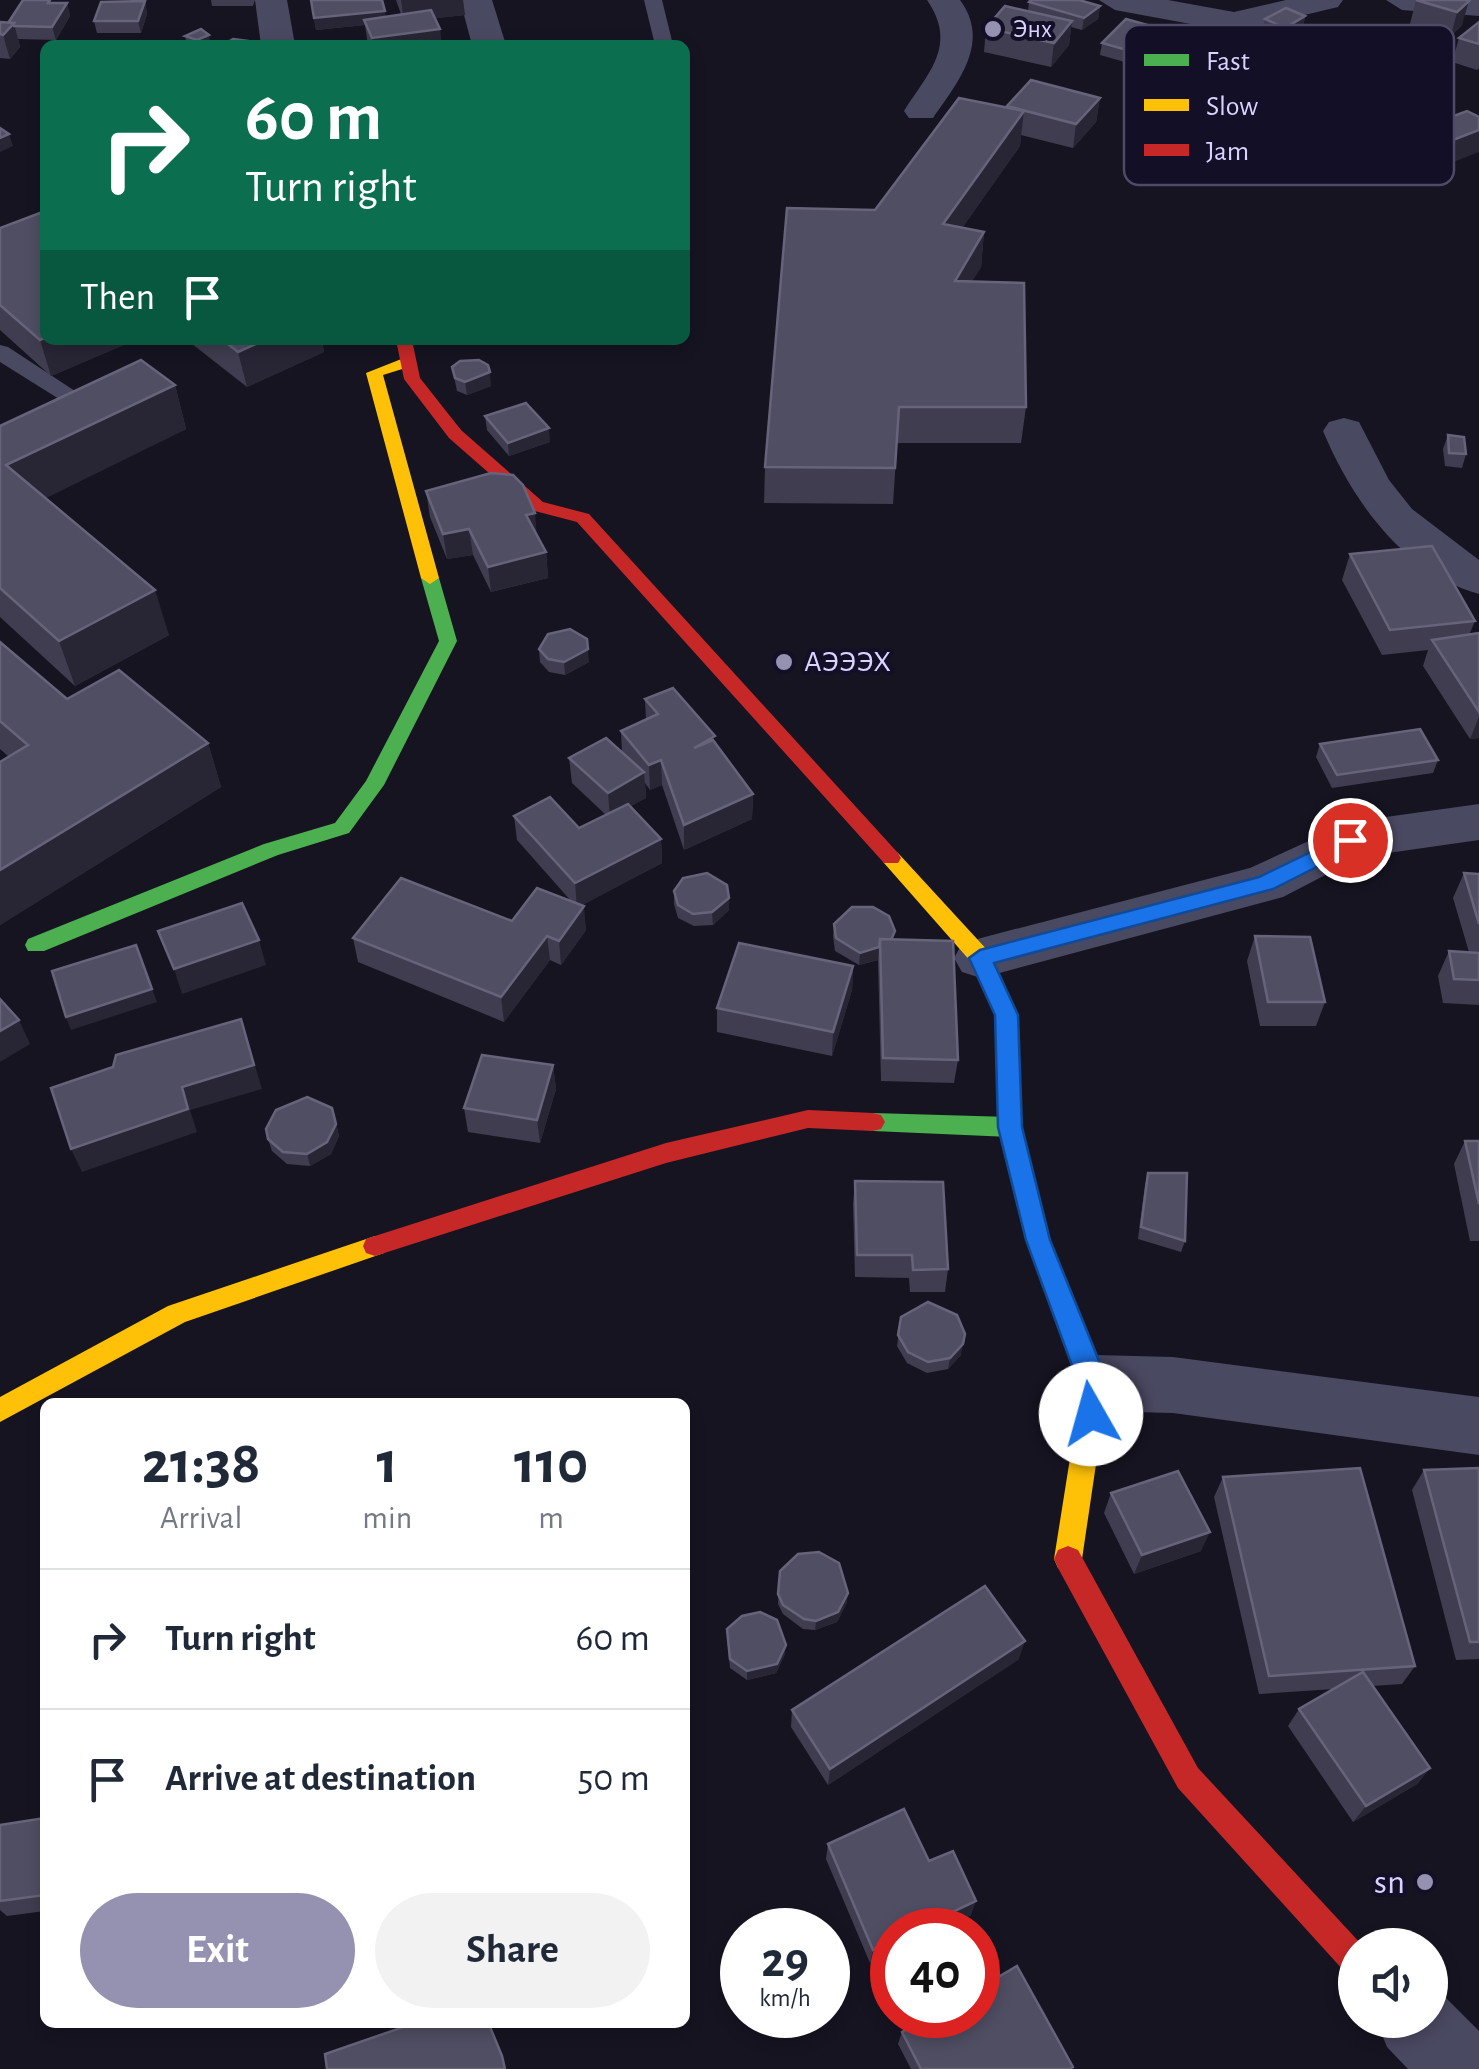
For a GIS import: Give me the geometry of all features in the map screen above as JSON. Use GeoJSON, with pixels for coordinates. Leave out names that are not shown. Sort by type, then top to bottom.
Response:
{"type":"FeatureCollection","features":[{"type":"Feature","properties":{"kind":"street"},"geometry":{"type":"LineString","coordinates":[[271,0],[277,40]]}},
{"type":"Feature","properties":{"kind":"street"},"geometry":{"type":"LineString","coordinates":[[476,0],[488,40]]}},
{"type":"Feature","properties":{"kind":"street"},"geometry":{"type":"LineString","coordinates":[[922,111],[961,40],[957,14],[943,0]]}},
{"type":"Feature","properties":{"kind":"street"},"geometry":{"type":"LineString","coordinates":[[1115,0],[1234,22],[1326,0]]}},
{"type":"Feature","properties":{"kind":"street"},"geometry":{"type":"LineString","coordinates":[[1402,0],[1479,6]]}},
{"type":"Feature","properties":{"kind":"street"},"geometry":{"type":"LineString","coordinates":[[36,945],[271,849],[342,828],[374,784],[448,641],[374,373],[407,350],[412,379],[455,434],[536,506],[583,518],[980,958],[1006,1015],[1010,1127],[1038,1240],[1091,1383],[1173,1385],[1479,1426]]}},
{"type":"Feature","properties":{"kind":"street"},"geometry":{"type":"LineString","coordinates":[[1344,431],[1362,475],[1382,506],[1419,542],[1479,579]]}},
{"type":"Feature","properties":{"kind":"street"},"geometry":{"type":"LineString","coordinates":[[980,958],[1265,883],[1350,840],[1479,822]]}},
{"type":"Feature","properties":{"kind":"street"},"geometry":{"type":"LineString","coordinates":[[0,1410],[177,1314],[484,1208],[666,1153],[808,1119],[1010,1127]]}},
{"type":"Feature","properties":{"kind":"street"},"geometry":{"type":"LineString","coordinates":[[1095,1383],[1068,1560],[1188,1778],[1338,1941]]}},
{"type":"Feature","properties":{"kind":"street"},"geometry":{"type":"LineString","coordinates":[[1432,2038],[1462,2069]]}},
{"type":"Feature","properties":{"kind":"lane"},"geometry":{"type":"LineString","coordinates":[[653,0],[663,40]]}},
{"type":"Feature","properties":{"kind":"lane"},"geometry":{"type":"LineString","coordinates":[[0,352],[115,424]]}},
{"type":"Feature","properties":{"kind":"building"},"geometry":{"type":"Polygon","coordinates":[[[23,0],[67,3],[52,27],[14,26],[8,23],[23,0]]]}},
{"type":"Feature","properties":{"kind":"building"},"geometry":{"type":"Polygon","coordinates":[[[311,0],[382,0],[385,11],[314,18],[311,0]]]}},
{"type":"Feature","properties":{"kind":"building"},"geometry":{"type":"Polygon","coordinates":[[[1031,0],[1079,0],[1100,6],[1084,18],[1031,0]]]}},
{"type":"Feature","properties":{"kind":"building"},"geometry":{"type":"Polygon","coordinates":[[[1416,0],[1466,0],[1469,1],[1457,12],[1416,0]]]}},
{"type":"Feature","properties":{"kind":"building"},"geometry":{"type":"Polygon","coordinates":[[[145,1],[138,21],[94,21],[101,2],[145,1]]]}},
{"type":"Feature","properties":{"kind":"building"},"geometry":{"type":"Polygon","coordinates":[[[1005,6],[1072,21],[1054,43],[986,28],[1005,6]]]}},
{"type":"Feature","properties":{"kind":"building"},"geometry":{"type":"Polygon","coordinates":[[[1286,8],[1305,16],[1290,25],[1265,19],[1286,8]]]}},
{"type":"Feature","properties":{"kind":"building"},"geometry":{"type":"Polygon","coordinates":[[[431,10],[440,29],[372,38],[364,20],[431,10]]]}},
{"type":"Feature","properties":{"kind":"building"},"geometry":{"type":"Polygon","coordinates":[[[1126,19],[1148,25],[1124,25],[1124,49],[1102,43],[1126,19]]]}},
{"type":"Feature","properties":{"kind":"building"},"geometry":{"type":"Polygon","coordinates":[[[0,22],[14,23],[3,35],[0,22]]]}},
{"type":"Feature","properties":{"kind":"building"},"geometry":{"type":"Polygon","coordinates":[[[1479,22],[1479,44],[1459,38],[1479,22]]]}},
{"type":"Feature","properties":{"kind":"building"},"geometry":{"type":"Polygon","coordinates":[[[201,29],[209,35],[197,40],[185,36],[201,29]]]}},
{"type":"Feature","properties":{"kind":"building"},"geometry":{"type":"Polygon","coordinates":[[[1031,80],[1100,98],[1076,124],[1007,106],[1031,80]]]}},
{"type":"Feature","properties":{"kind":"building"},"geometry":{"type":"Polygon","coordinates":[[[959,98],[1024,111],[943,224],[984,232],[955,281],[1024,283],[1026,407],[899,407],[895,468],[765,467],[787,208],[875,210],[959,98]]]}},
{"type":"Feature","properties":{"kind":"building"},"geometry":{"type":"Polygon","coordinates":[[[1467,111],[1479,117],[1479,130],[1454,140],[1454,116],[1467,111]]]}},
{"type":"Feature","properties":{"kind":"building"},"geometry":{"type":"Polygon","coordinates":[[[40,213],[40,340],[0,305],[0,228],[40,213]]]}},
{"type":"Feature","properties":{"kind":"building"},"geometry":{"type":"Polygon","coordinates":[[[229,345],[254,345],[238,352],[229,345]]]}},
{"type":"Feature","properties":{"kind":"building"},"geometry":{"type":"Polygon","coordinates":[[[141,360],[175,385],[6,465],[155,590],[59,641],[0,588],[0,426],[141,360]]]}},
{"type":"Feature","properties":{"kind":"building"},"geometry":{"type":"Polygon","coordinates":[[[479,360],[488,365],[490,372],[465,382],[455,378],[452,367],[460,361],[479,360]]]}},
{"type":"Feature","properties":{"kind":"building"},"geometry":{"type":"Polygon","coordinates":[[[526,403],[549,428],[508,443],[485,416],[526,403]]]}},
{"type":"Feature","properties":{"kind":"building"},"geometry":{"type":"Polygon","coordinates":[[[1448,435],[1464,437],[1466,454],[1449,453],[1448,435]]]}},
{"type":"Feature","properties":{"kind":"building"},"geometry":{"type":"Polygon","coordinates":[[[491,473],[513,475],[523,485],[535,513],[526,515],[546,552],[488,567],[469,529],[443,534],[426,491],[491,473]]]}},
{"type":"Feature","properties":{"kind":"building"},"geometry":{"type":"Polygon","coordinates":[[[1432,546],[1475,621],[1390,630],[1350,554],[1432,546]]]}},
{"type":"Feature","properties":{"kind":"building"},"geometry":{"type":"Polygon","coordinates":[[[570,629],[587,639],[588,649],[564,662],[548,659],[539,649],[548,634],[570,629]]]}},
{"type":"Feature","properties":{"kind":"building"},"geometry":{"type":"Polygon","coordinates":[[[1479,633],[1479,712],[1432,640],[1479,633]]]}},
{"type":"Feature","properties":{"kind":"building"},"geometry":{"type":"Polygon","coordinates":[[[0,642],[67,699],[119,670],[208,743],[0,870],[0,762],[28,745],[0,721],[0,642]]]}},
{"type":"Feature","properties":{"kind":"building"},"geometry":{"type":"Polygon","coordinates":[[[673,688],[715,736],[694,748],[713,740],[753,794],[684,825],[661,760],[649,765],[621,731],[658,714],[645,699],[673,688]]]}},
{"type":"Feature","properties":{"kind":"building"},"geometry":{"type":"Polygon","coordinates":[[[1420,729],[1438,760],[1337,775],[1320,744],[1420,729]]]}},
{"type":"Feature","properties":{"kind":"building"},"geometry":{"type":"Polygon","coordinates":[[[606,738],[644,772],[608,793],[569,758],[606,738]]]}},
{"type":"Feature","properties":{"kind":"building"},"geometry":{"type":"Polygon","coordinates":[[[550,797],[579,828],[628,804],[661,839],[575,883],[514,816],[550,797]]]}},
{"type":"Feature","properties":{"kind":"building"},"geometry":{"type":"Polygon","coordinates":[[[707,873],[727,885],[729,898],[712,912],[693,914],[678,905],[674,891],[683,878],[707,873]]]}},
{"type":"Feature","properties":{"kind":"building"},"geometry":{"type":"Polygon","coordinates":[[[1464,873],[1479,874],[1479,924],[1464,873]]]}},
{"type":"Feature","properties":{"kind":"building"},"geometry":{"type":"Polygon","coordinates":[[[401,878],[512,921],[537,888],[584,906],[559,941],[547,936],[501,997],[353,938],[401,878]]]}},
{"type":"Feature","properties":{"kind":"building"},"geometry":{"type":"Polygon","coordinates":[[[242,903],[259,940],[174,969],[158,931],[242,903]]]}},
{"type":"Feature","properties":{"kind":"building"},"geometry":{"type":"Polygon","coordinates":[[[852,907],[873,907],[889,916],[895,931],[891,940],[880,939],[879,947],[860,953],[836,938],[834,924],[852,907]]]}},
{"type":"Feature","properties":{"kind":"building"},"geometry":{"type":"Polygon","coordinates":[[[1255,936],[1310,937],[1325,1002],[1268,1002],[1255,936]]]}},
{"type":"Feature","properties":{"kind":"building"},"geometry":{"type":"Polygon","coordinates":[[[880,939],[953,941],[958,1060],[883,1058],[880,939]]]}},
{"type":"Feature","properties":{"kind":"building"},"geometry":{"type":"Polygon","coordinates":[[[739,943],[853,966],[833,1032],[717,1008],[739,943]]]}},
{"type":"Feature","properties":{"kind":"building"},"geometry":{"type":"Polygon","coordinates":[[[136,945],[152,989],[66,1017],[52,971],[136,945]]]}},
{"type":"Feature","properties":{"kind":"building"},"geometry":{"type":"Polygon","coordinates":[[[1449,951],[1479,953],[1479,980],[1454,979],[1449,951]]]}},
{"type":"Feature","properties":{"kind":"building"},"geometry":{"type":"Polygon","coordinates":[[[0,999],[19,1020],[0,1031],[0,999]]]}},
{"type":"Feature","properties":{"kind":"building"},"geometry":{"type":"Polygon","coordinates":[[[241,1019],[254,1065],[182,1087],[188,1109],[71,1149],[51,1088],[113,1067],[116,1055],[241,1019]]]}},
{"type":"Feature","properties":{"kind":"building"},"geometry":{"type":"Polygon","coordinates":[[[482,1055],[553,1065],[537,1120],[464,1108],[482,1055]]]}},
{"type":"Feature","properties":{"kind":"building"},"geometry":{"type":"Polygon","coordinates":[[[307,1097],[332,1108],[336,1124],[327,1142],[307,1154],[283,1152],[268,1139],[266,1129],[276,1110],[307,1097]]]}},
{"type":"Feature","properties":{"kind":"building"},"geometry":{"type":"Polygon","coordinates":[[[1465,1141],[1479,1141],[1479,1204],[1465,1141]]]}},
{"type":"Feature","properties":{"kind":"building"},"geometry":{"type":"Polygon","coordinates":[[[1148,1173],[1187,1173],[1185,1241],[1141,1227],[1148,1173]]]}},
{"type":"Feature","properties":{"kind":"building"},"geometry":{"type":"Polygon","coordinates":[[[855,1181],[943,1182],[948,1269],[913,1270],[912,1255],[857,1255],[855,1181]]]}},
{"type":"Feature","properties":{"kind":"building"},"geometry":{"type":"Polygon","coordinates":[[[928,1302],[957,1315],[965,1334],[963,1344],[950,1358],[928,1362],[908,1352],[898,1335],[901,1317],[928,1302]]]}},
{"type":"Feature","properties":{"kind":"building"},"geometry":{"type":"Polygon","coordinates":[[[1360,1468],[1415,1666],[1269,1676],[1223,1477],[1360,1468]]]}},
{"type":"Feature","properties":{"kind":"building"},"geometry":{"type":"Polygon","coordinates":[[[1479,1468],[1479,1642],[1470,1642],[1424,1470],[1479,1468]]]}},
{"type":"Feature","properties":{"kind":"building"},"geometry":{"type":"Polygon","coordinates":[[[1178,1471],[1210,1532],[1142,1555],[1111,1493],[1178,1471]]]}},
{"type":"Feature","properties":{"kind":"building"},"geometry":{"type":"Polygon","coordinates":[[[819,1552],[839,1563],[848,1593],[838,1612],[816,1621],[804,1619],[783,1605],[778,1594],[780,1571],[798,1554],[819,1552]]]}},
{"type":"Feature","properties":{"kind":"building"},"geometry":{"type":"Polygon","coordinates":[[[985,1586],[1025,1641],[830,1769],[792,1710],[985,1586]]]}},
{"type":"Feature","properties":{"kind":"building"},"geometry":{"type":"Polygon","coordinates":[[[760,1612],[777,1620],[786,1645],[777,1664],[747,1671],[730,1659],[727,1629],[742,1616],[760,1612]]]}},
{"type":"Feature","properties":{"kind":"building"},"geometry":{"type":"Polygon","coordinates":[[[1363,1672],[1430,1768],[1366,1806],[1299,1709],[1363,1672]]]}},
{"type":"Feature","properties":{"kind":"building"},"geometry":{"type":"Polygon","coordinates":[[[904,1809],[929,1861],[953,1851],[976,1901],[961,1908],[870,1908],[870,1943],[828,1844],[904,1809]]]}},
{"type":"Feature","properties":{"kind":"building"},"geometry":{"type":"Polygon","coordinates":[[[40,1819],[40,1896],[0,1901],[0,1825],[40,1819]]]}},
{"type":"Feature","properties":{"kind":"building"},"geometry":{"type":"Polygon","coordinates":[[[1017,1966],[1073,2067],[921,2069],[905,2038],[1000,2038],[1000,1976],[1017,1966]]]}},
{"type":"Feature","properties":{"kind":"building"},"geometry":{"type":"Polygon","coordinates":[[[401,2028],[490,2028],[505,2069],[327,2069],[325,2054],[401,2028]]]}},
{"type":"Feature","properties":{"kind":"traffic: fast"},"geometry":{"type":"LineString","coordinates":[[36,945],[271,849],[342,828],[374,785],[448,641],[430,578]]}},
{"type":"Feature","properties":{"kind":"traffic: fast"},"geometry":{"type":"LineString","coordinates":[[873,1122],[1010,1127]]}},
{"type":"Feature","properties":{"kind":"traffic: slow"},"geometry":{"type":"LineString","coordinates":[[409,361],[374,373],[430,578]]}},
{"type":"Feature","properties":{"kind":"traffic: slow"},"geometry":{"type":"LineString","coordinates":[[891,858],[981,958],[1007,1015],[1010,1127],[1038,1240],[1091,1383],[1095,1383],[1068,1559]]}},
{"type":"Feature","properties":{"kind":"traffic: slow"},"geometry":{"type":"LineString","coordinates":[[0,1410],[177,1314],[375,1246]]}},
{"type":"Feature","properties":{"kind":"traffic: jam"},"geometry":{"type":"LineString","coordinates":[[405,345],[412,379],[455,434],[537,506],[583,518],[891,858]]}},
{"type":"Feature","properties":{"kind":"traffic: jam"},"geometry":{"type":"LineString","coordinates":[[375,1246],[666,1153],[808,1119],[873,1122]]}},
{"type":"Feature","properties":{"kind":"traffic: jam"},"geometry":{"type":"LineString","coordinates":[[1068,1559],[1188,1778],[1338,1941]]}},
{"type":"Feature","properties":{"kind":"place","name":"Энх"},"geometry":{"type":"Point","coordinates":[993,29]}},
{"type":"Feature","properties":{"kind":"place","name":"АЭЭЭХ"},"geometry":{"type":"Point","coordinates":[784,662]}},
{"type":"Feature","properties":{"kind":"place","name":"sn"},"geometry":{"type":"Point","coordinates":[1425,1882]}},
{"type":"Feature","properties":{"kind":"route"},"geometry":{"type":"LineString","coordinates":[[1091,1414],[1095,1383],[1091,1383],[1038,1240],[1010,1127],[1006,1015],[980,958],[1160,914],[1265,883],[1350,840]]}}]}
